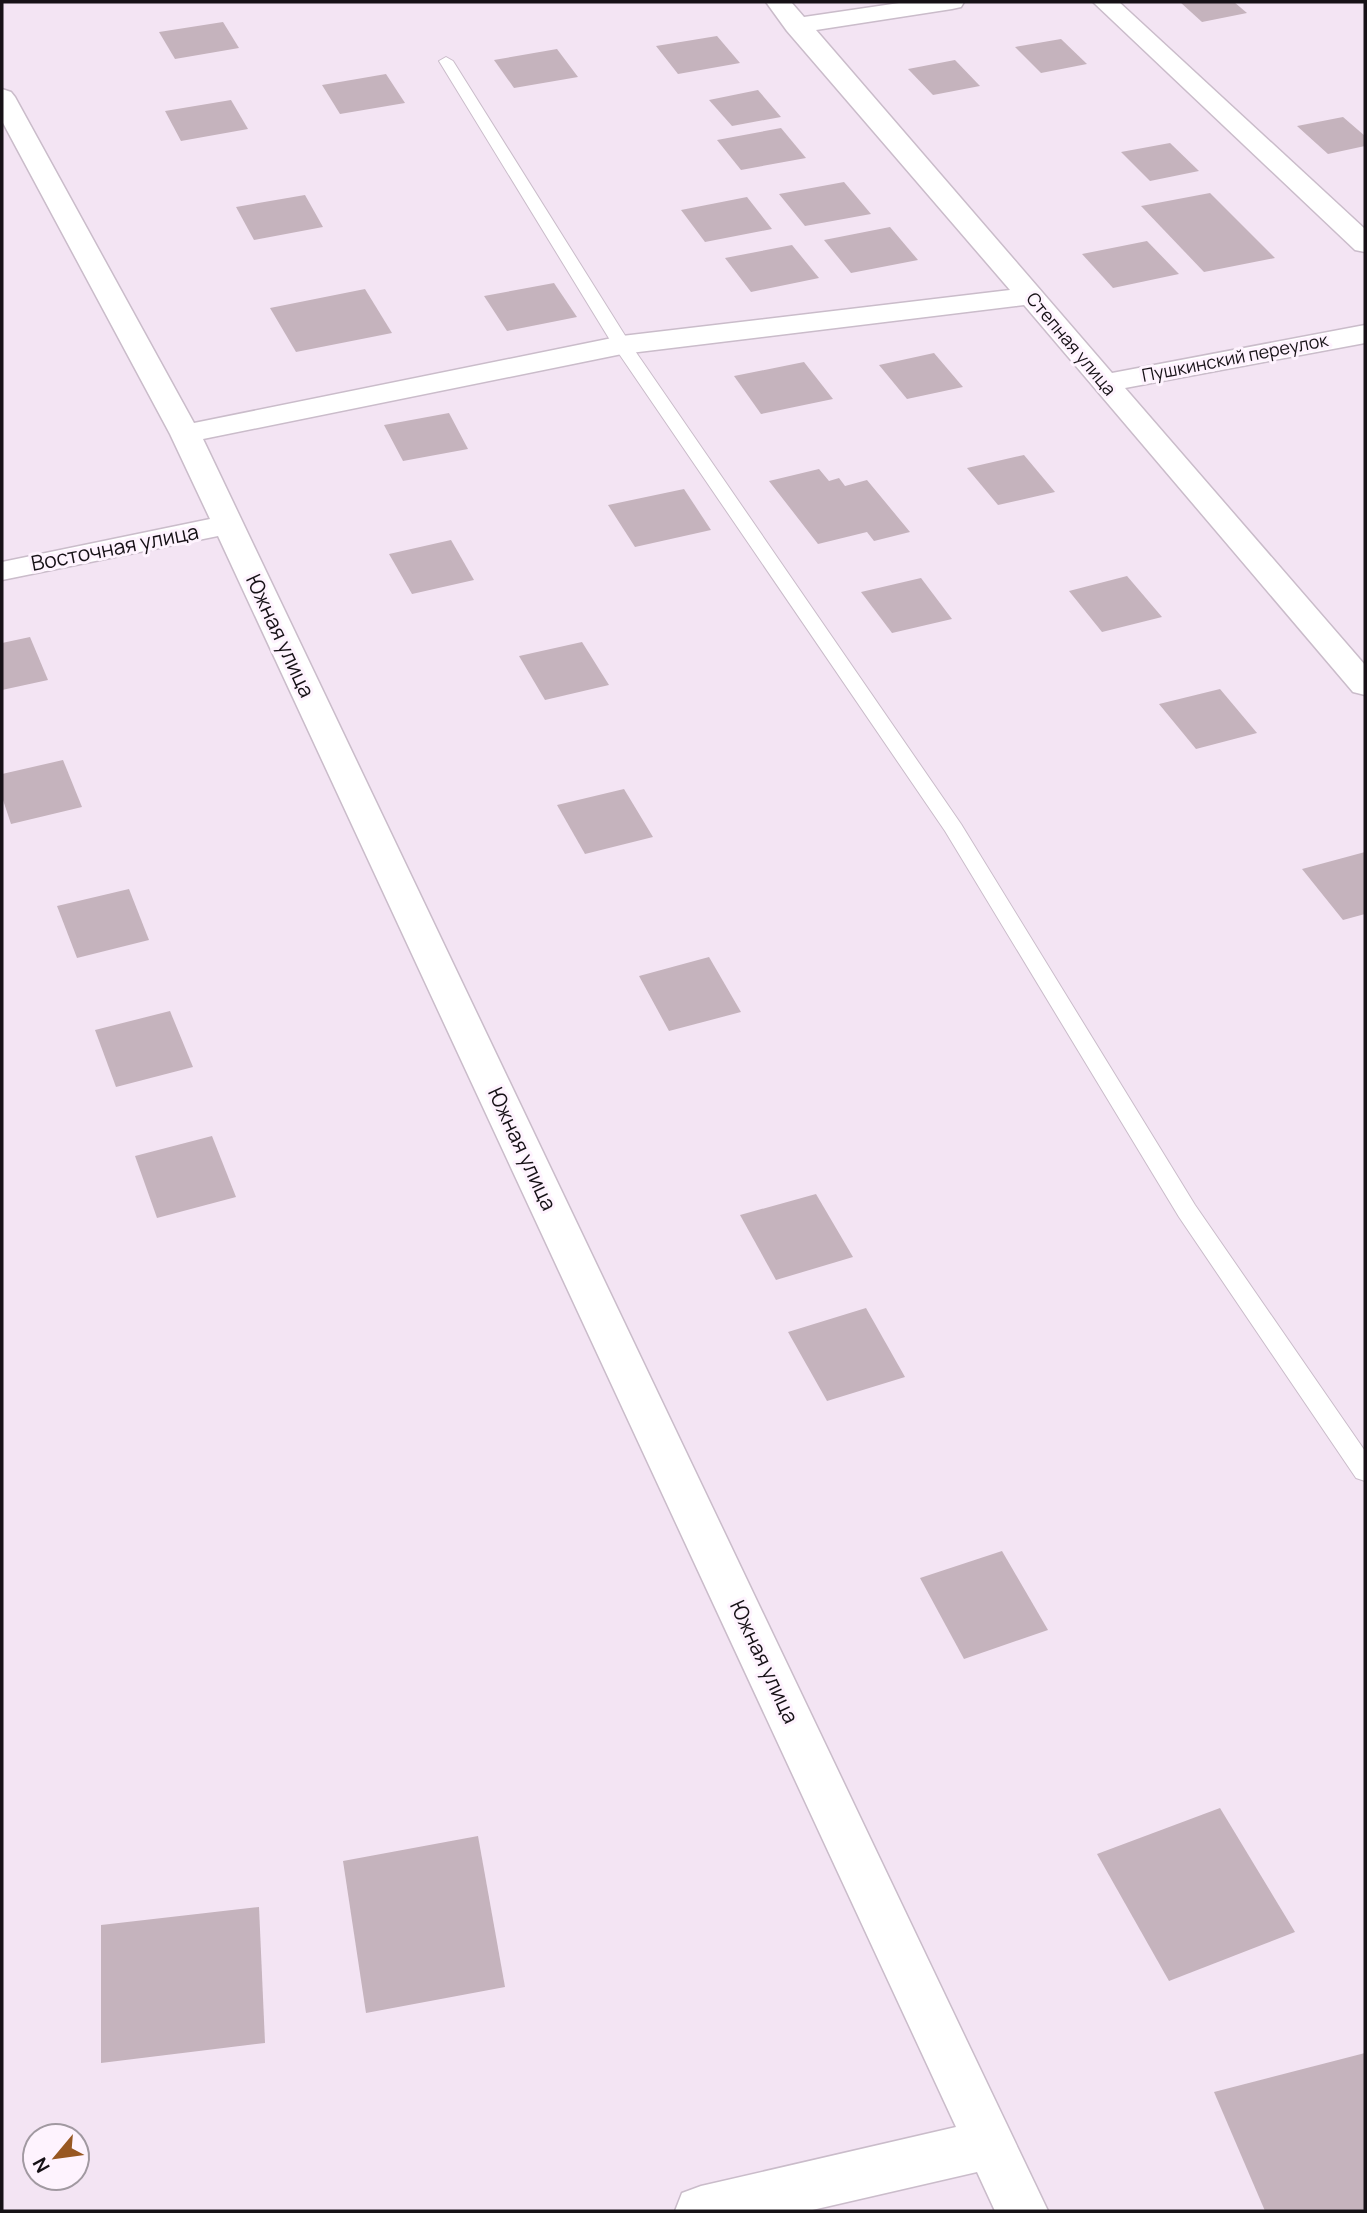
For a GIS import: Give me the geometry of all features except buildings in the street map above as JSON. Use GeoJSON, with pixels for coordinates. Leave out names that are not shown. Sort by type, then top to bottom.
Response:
{"type":"FeatureCollection","features":[{"type":"Feature","properties":{"kind":"street","name":"Степная улица"},"geometry":{"type":"LineString","coordinates":[[778,2],[1365,685]]}},
{"type":"Feature","properties":{"kind":"street"},"geometry":{"type":"LineString","coordinates":[[796,26],[951,2]]}},
{"type":"Feature","properties":{"kind":"street"},"geometry":{"type":"LineString","coordinates":[[1105,2],[1365,244]]}},
{"type":"Feature","properties":{"kind":"street","name":"Южная улица"},"geometry":{"type":"LineString","coordinates":[[6,117],[185,434],[1022,2211]]}},
{"type":"Feature","properties":{"kind":"street"},"geometry":{"type":"LineString","coordinates":[[185,434],[622,345],[1031,296]]}},
{"type":"Feature","properties":{"kind":"street","name":"Пушкинский переулок"},"geometry":{"type":"LineString","coordinates":[[1104,383],[1365,334]]}},
{"type":"Feature","properties":{"kind":"street","name":"Восточная улица"},"geometry":{"type":"LineString","coordinates":[[2,571],[228,525]]}},
{"type":"Feature","properties":{"kind":"street"},"geometry":{"type":"LineString","coordinates":[[701,2211],[991,2144]]}},
{"type":"Feature","properties":{"kind":"lane"},"geometry":{"type":"LineString","coordinates":[[446,61],[622,345],[954,829],[1188,1211],[1365,1471]]}}]}
